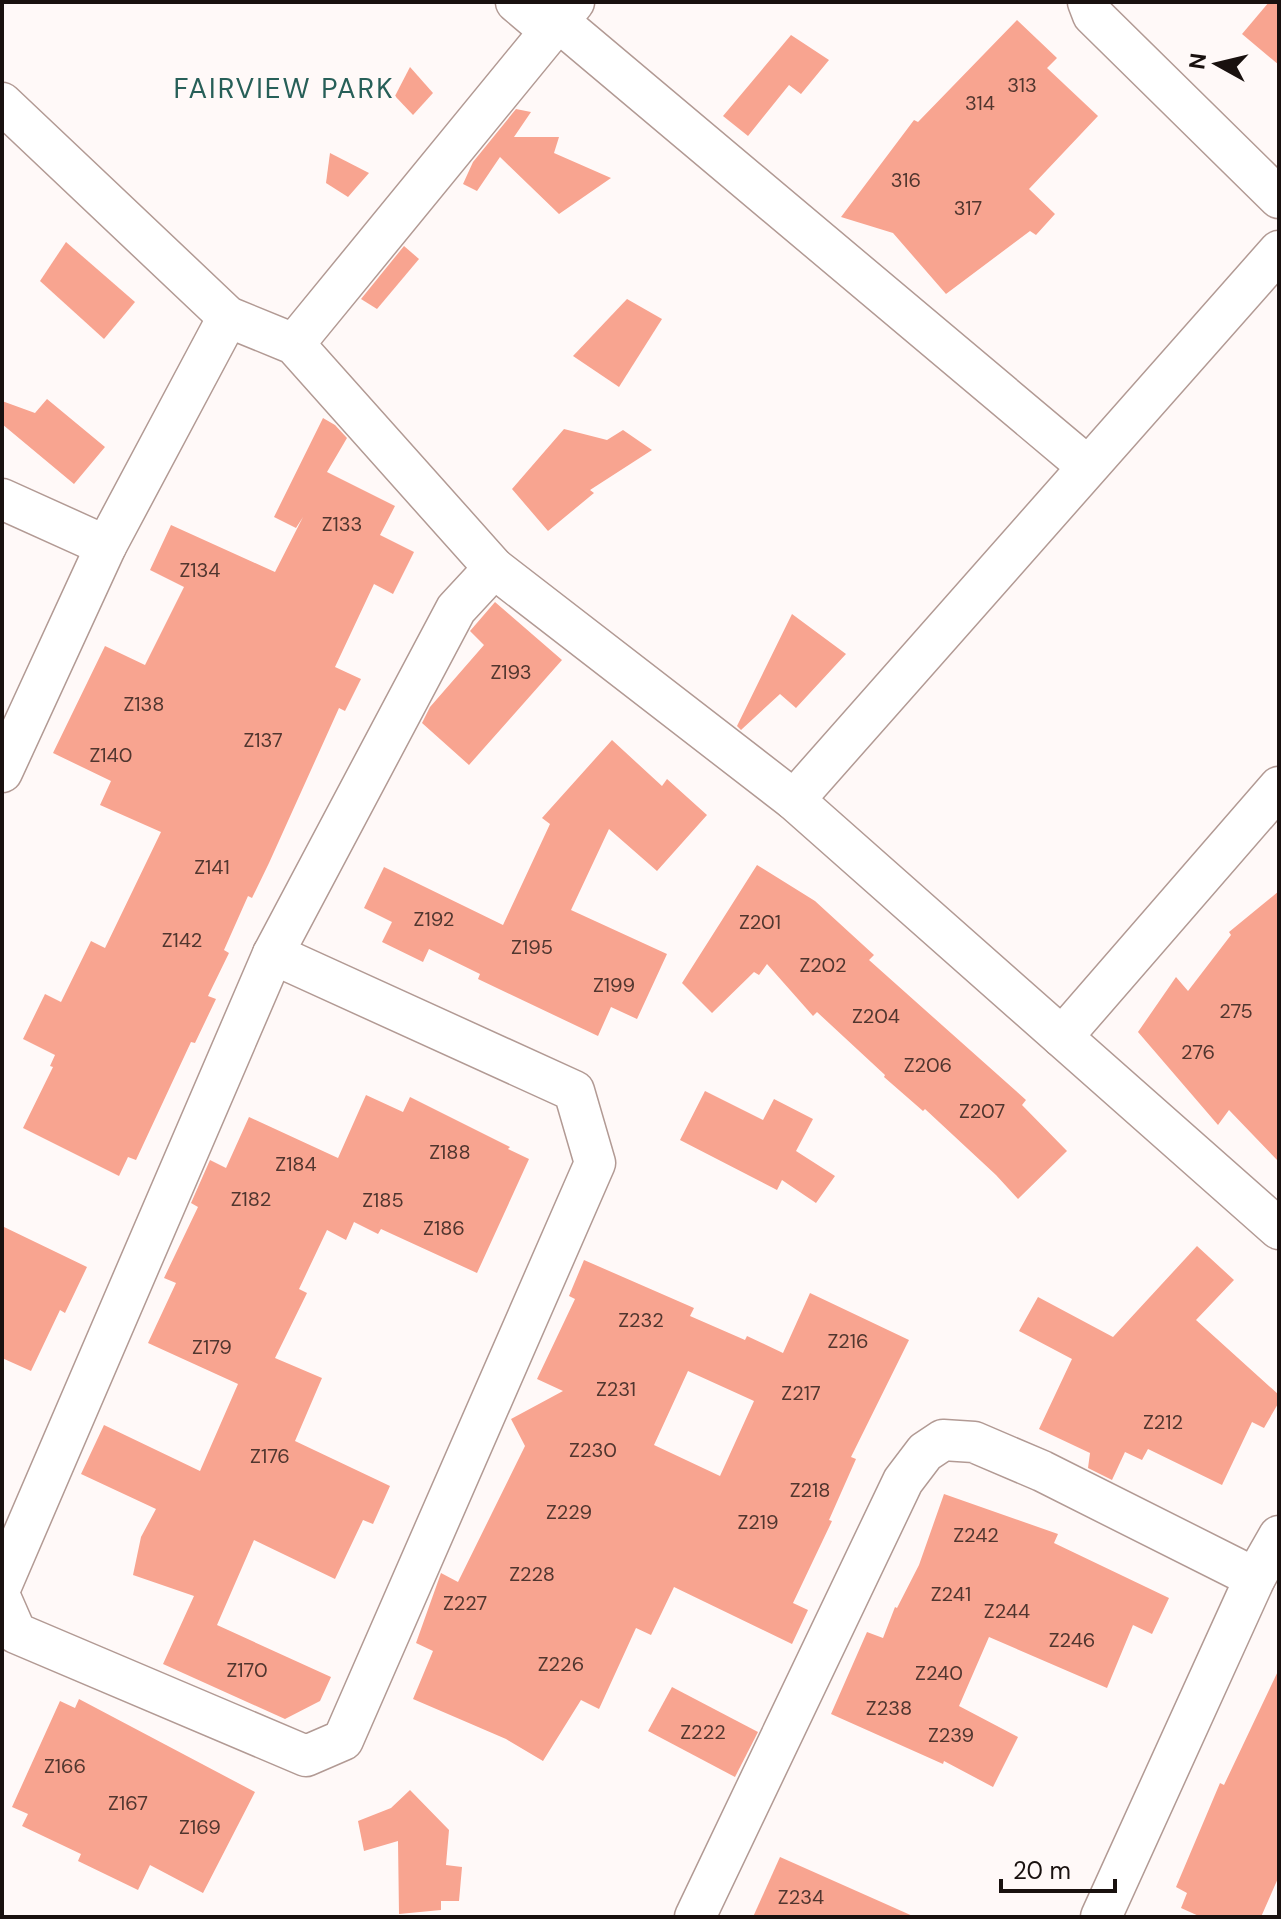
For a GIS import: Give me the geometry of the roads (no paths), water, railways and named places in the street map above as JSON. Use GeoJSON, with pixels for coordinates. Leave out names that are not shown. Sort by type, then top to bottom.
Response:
{"type":"FeatureCollection","features":[{"type":"Feature","properties":{"kind":"street"},"geometry":{"type":"LineString","coordinates":[[516,2],[560,18],[1087,466]]}},
{"type":"Feature","properties":{"kind":"street"},"geometry":{"type":"LineString","coordinates":[[1088,2],[1093,15],[1279,198]]}},
{"type":"Feature","properties":{"kind":"street"},"geometry":{"type":"LineString","coordinates":[[294,344],[560,18]]}},
{"type":"Feature","properties":{"kind":"street"},"geometry":{"type":"LineString","coordinates":[[2,103],[228,317],[294,344],[494,568],[794,800],[1279,1229]]}},
{"type":"Feature","properties":{"kind":"street"},"geometry":{"type":"LineString","coordinates":[[794,800],[1279,251]]}},
{"type":"Feature","properties":{"kind":"street"},"geometry":{"type":"LineString","coordinates":[[2,772],[106,546],[228,317]]}},
{"type":"Feature","properties":{"kind":"street"},"geometry":{"type":"LineString","coordinates":[[2,499],[106,546]]}},
{"type":"Feature","properties":{"kind":"street"},"geometry":{"type":"LineString","coordinates":[[2,1584],[273,954],[456,609],[494,568]]}},
{"type":"Feature","properties":{"kind":"street"},"geometry":{"type":"LineString","coordinates":[[1062,1037],[1279,787]]}},
{"type":"Feature","properties":{"kind":"street"},"geometry":{"type":"LineString","coordinates":[[2,1601],[16,1633],[306,1756],[343,1740],[595,1163],[574,1091],[273,954]]}},
{"type":"Feature","properties":{"kind":"street"},"geometry":{"type":"LineString","coordinates":[[695,1917],[903,1481],[925,1452],[943,1440],[974,1442],[1042,1471],[1255,1578]]}},
{"type":"Feature","properties":{"kind":"street"},"geometry":{"type":"LineString","coordinates":[[1101,1917],[1255,1578],[1279,1536]]}},
{"type":"Feature","properties":{"kind":"district","name":"FAIRVIEW PARK"},"geometry":{"type":"Point","coordinates":[284,88]}}]}
